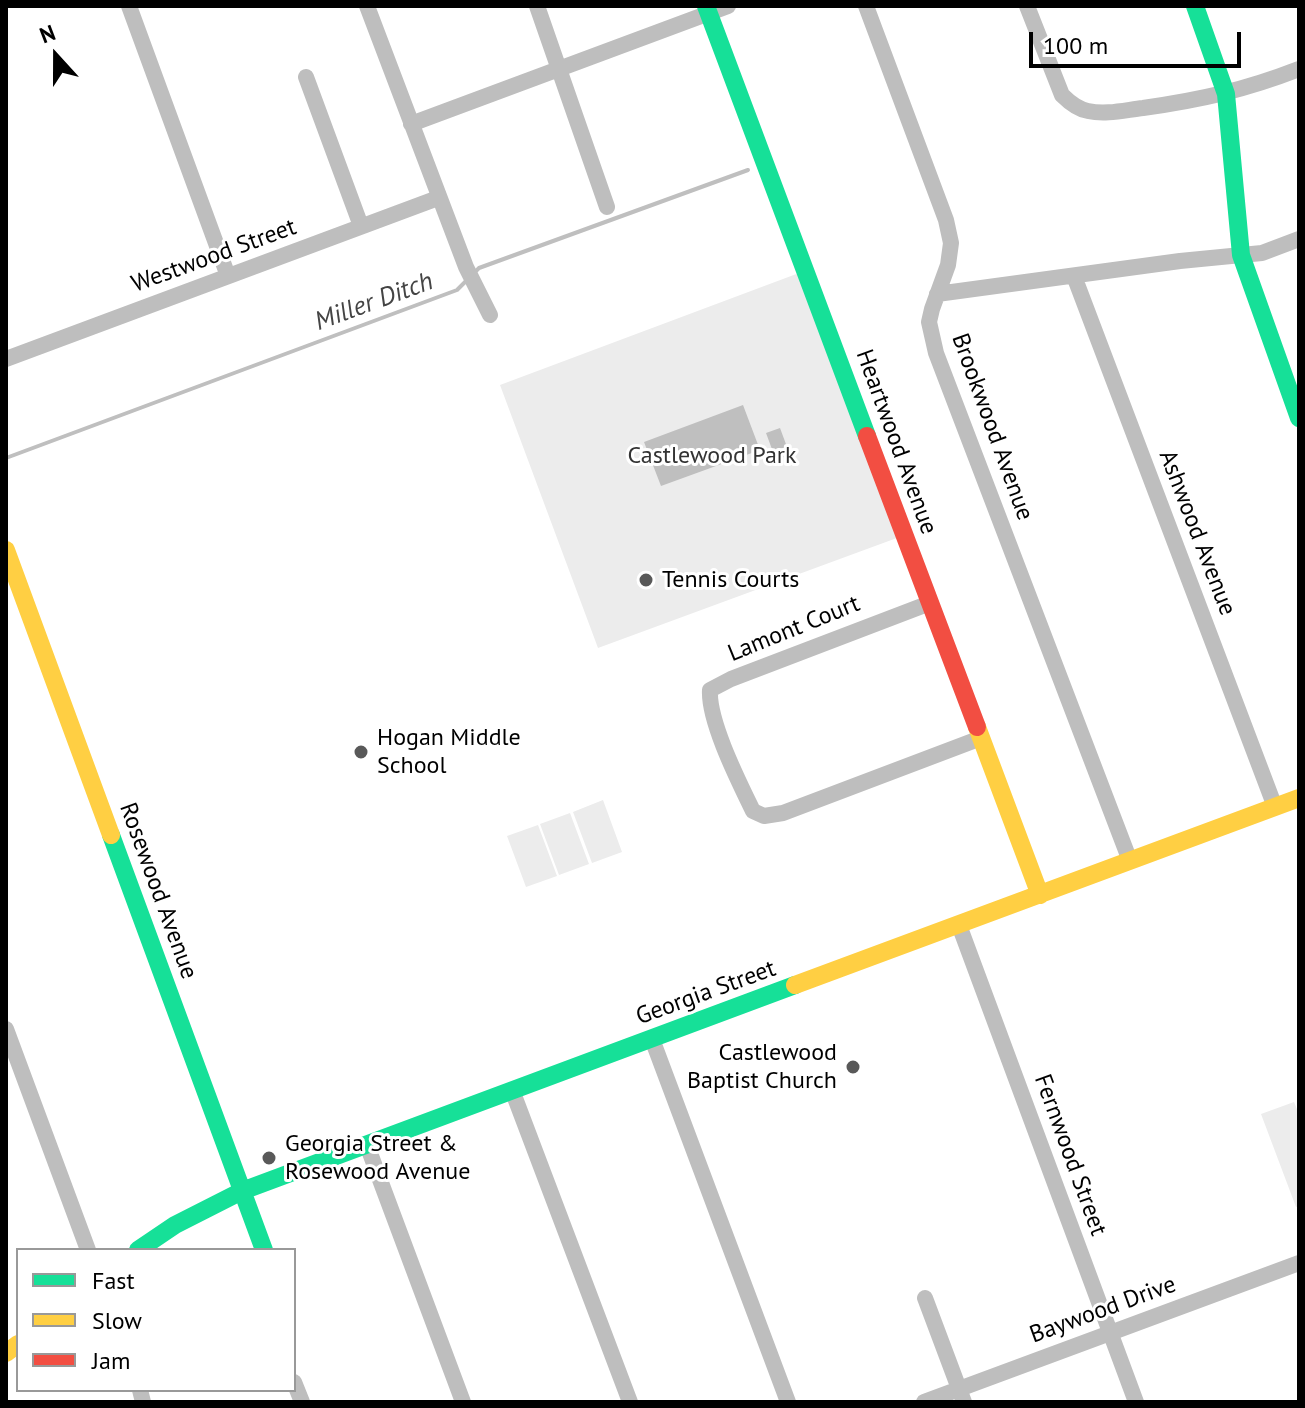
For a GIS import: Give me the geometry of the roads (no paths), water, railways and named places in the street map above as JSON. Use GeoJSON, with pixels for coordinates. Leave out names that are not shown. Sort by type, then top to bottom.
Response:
{"type":"FeatureCollection","features":[{"type":"Feature","properties":{"kind":"street"},"geometry":{"type":"LineString","coordinates":[[129,6],[228,276]]}},
{"type":"Feature","properties":{"kind":"street"},"geometry":{"type":"LineString","coordinates":[[367,6],[438,198],[473,284],[490,315]]}},
{"type":"Feature","properties":{"kind":"street"},"geometry":{"type":"LineString","coordinates":[[537,6],[607,207]]}},
{"type":"Feature","properties":{"kind":"street"},"geometry":{"type":"LineString","coordinates":[[411,124],[708,10],[728,6]]}},
{"type":"Feature","properties":{"kind":"street","name":"Brookwood Avenue"},"geometry":{"type":"LineString","coordinates":[[866,6],[946,220],[951,243],[948,265],[929,322],[936,353],[1130,861]]}},
{"type":"Feature","properties":{"kind":"street"},"geometry":{"type":"LineString","coordinates":[[1027,6],[1062,95],[1084,111],[1104,113],[1207,99],[1299,69]]}},
{"type":"Feature","properties":{"kind":"street"},"geometry":{"type":"LineString","coordinates":[[1195,6],[1226,94],[1241,255],[1299,418]]}},
{"type":"Feature","properties":{"kind":"street","name":"Heartwood Avenue"},"geometry":{"type":"LineString","coordinates":[[708,10],[1040,895]]}},
{"type":"Feature","properties":{"kind":"street"},"geometry":{"type":"LineString","coordinates":[[306,77],[361,226]]}},
{"type":"Feature","properties":{"kind":"street","name":"Westwood Street"},"geometry":{"type":"LineString","coordinates":[[6,359],[438,198]]}},
{"type":"Feature","properties":{"kind":"street"},"geometry":{"type":"LineString","coordinates":[[937,294],[1262,253],[1299,239]]}},
{"type":"Feature","properties":{"kind":"street","name":"Ashwood Avenue"},"geometry":{"type":"LineString","coordinates":[[1074,276],[1275,807]]}},
{"type":"Feature","properties":{"kind":"street","name":"Rosewood Avenue"},"geometry":{"type":"LineString","coordinates":[[6,550],[263,1248]]}},
{"type":"Feature","properties":{"kind":"street","name":"Lamont Court"},"geometry":{"type":"LineString","coordinates":[[930,603],[731,679],[710,690],[709,704],[718,728],[753,811],[764,816],[783,813],[981,738]]}},
{"type":"Feature","properties":{"kind":"street","name":"Georgia Street"},"geometry":{"type":"LineString","coordinates":[[141,1248],[185,1219],[242,1191],[1299,798]]}},
{"type":"Feature","properties":{"kind":"street","name":"Fernwood Street"},"geometry":{"type":"LineString","coordinates":[[959,925],[1136,1402]]}},
{"type":"Feature","properties":{"kind":"street"},"geometry":{"type":"LineString","coordinates":[[6,1029],[87,1248]]}},
{"type":"Feature","properties":{"kind":"street"},"geometry":{"type":"LineString","coordinates":[[652,1039],[788,1402]]}},
{"type":"Feature","properties":{"kind":"street"},"geometry":{"type":"LineString","coordinates":[[512,1090],[630,1402]]}},
{"type":"Feature","properties":{"kind":"street"},"geometry":{"type":"LineString","coordinates":[[367,1145],[463,1402]]}},
{"type":"Feature","properties":{"kind":"street","name":"Baywood Drive"},"geometry":{"type":"LineString","coordinates":[[924,1402],[961,1395],[1110,1332],[1299,1263]]}},
{"type":"Feature","properties":{"kind":"street"},"geometry":{"type":"LineString","coordinates":[[925,1298],[961,1395]]}},
{"type":"Feature","properties":{"kind":"waterway","name":"Miller Ditch"},"geometry":{"type":"LineString","coordinates":[[474,273],[479,268],[748,170]]}},
{"type":"Feature","properties":{"kind":"waterway","name":"Miller Ditch"},"geometry":{"type":"LineString","coordinates":[[6,458],[457,290],[468,279]]}},
{"type":"Feature","properties":{"kind":"place","name":"Tennis Courts"},"geometry":{"type":"Point","coordinates":[646,580]}},
{"type":"Feature","properties":{"kind":"place","name":"Hogan Middle School"},"geometry":{"type":"Point","coordinates":[361,752]}},
{"type":"Feature","properties":{"kind":"place","name":"Castlewood Baptist Church"},"geometry":{"type":"Point","coordinates":[853,1067]}},
{"type":"Feature","properties":{"kind":"place","name":"Georgia Street & Rosewood Avenue"},"geometry":{"type":"Point","coordinates":[269,1158]}},
{"type":"Feature","properties":{"kind":"park label","name":"Castlewood Park"},"geometry":{"type":"Point","coordinates":[712,456]}}]}
